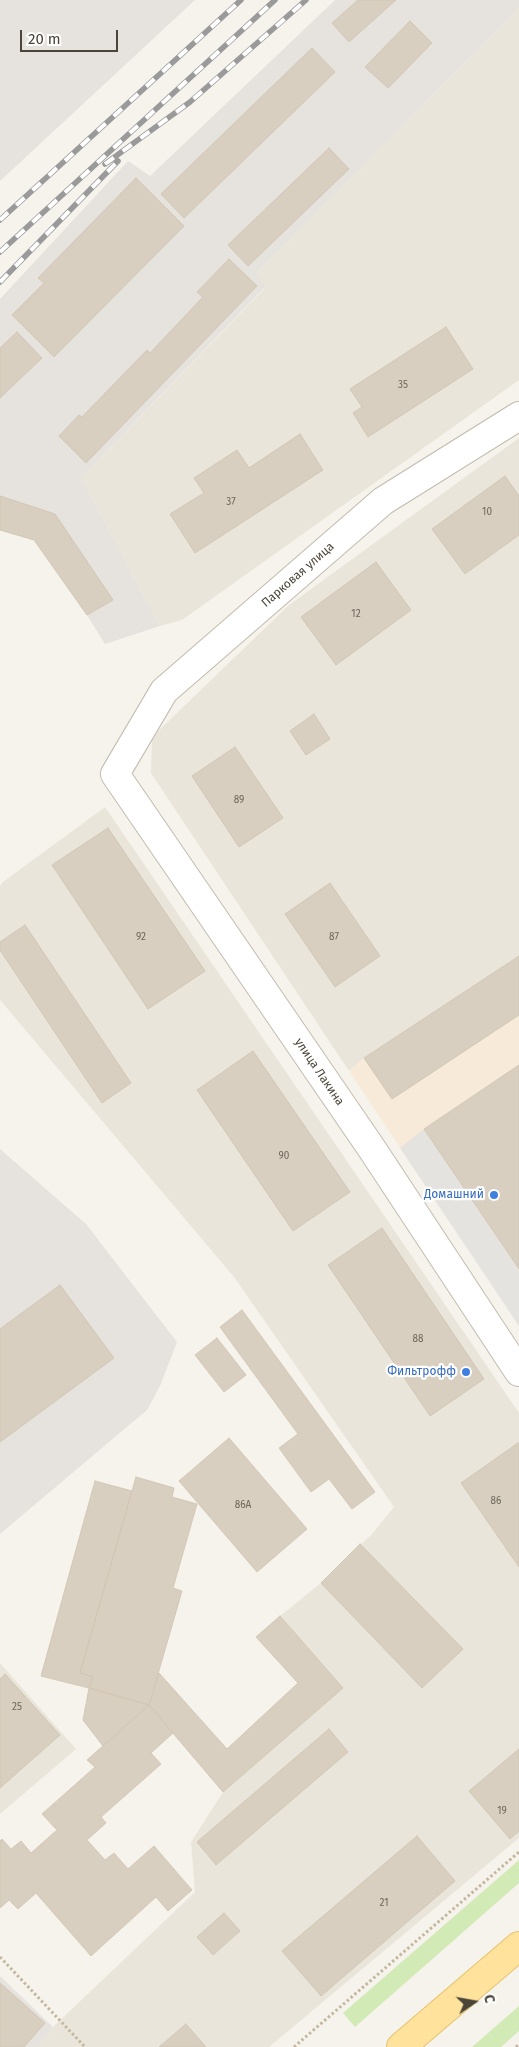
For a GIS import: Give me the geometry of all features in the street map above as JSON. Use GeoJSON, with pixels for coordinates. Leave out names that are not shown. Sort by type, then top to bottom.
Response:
{"type":"FeatureCollection","features":[{"type":"Feature","properties":{"kind":"main road"},"geometry":{"type":"LineString","coordinates":[[401,2047],[519,1946]]}},
{"type":"Feature","properties":{"kind":"street","name":"Парковая улица"},"geometry":{"type":"LineString","coordinates":[[115,774],[164,691],[383,501],[519,416]]}},
{"type":"Feature","properties":{"kind":"street","name":"улица Лакина"},"geometry":{"type":"LineString","coordinates":[[115,774],[372,1149],[519,1372]]}},
{"type":"Feature","properties":{"kind":"path"},"geometry":{"type":"LineString","coordinates":[[294,2047],[519,1852]]}},
{"type":"Feature","properties":{"kind":"path"},"geometry":{"type":"LineString","coordinates":[[0,1957],[85,2047]]}},
{"type":"Feature","properties":{"kind":"path"},"geometry":{"type":"LineString","coordinates":[[516,2047],[519,2044]]}},
{"type":"Feature","properties":{"kind":"shaded area"},"geometry":{"type":"Polygon","coordinates":[[[0,0],[195,0],[0,181],[0,0]]]}},
{"type":"Feature","properties":{"kind":"shaded area"},"geometry":{"type":"Polygon","coordinates":[[[335,0],[519,0],[519,8],[257,273],[265,287],[81,478],[160,626],[105,644],[35,540],[0,530],[0,299],[128,161],[150,176],[335,0]]]}},
{"type":"Feature","properties":{"kind":"shaded area"},"geometry":{"type":"Polygon","coordinates":[[[519,8],[519,380],[182,620],[160,626],[81,478],[265,288],[256,274],[519,8]]]}},
{"type":"Feature","properties":{"kind":"shaded area"},"geometry":{"type":"Polygon","coordinates":[[[519,438],[519,956],[364,1058],[349,1071],[151,773],[152,737],[289,605],[519,438]]]}},
{"type":"Feature","properties":{"kind":"shaded area"},"geometry":{"type":"Polygon","coordinates":[[[105,807],[519,1413],[519,1838],[269,2047],[38,2047],[53,2027],[195,1892],[191,1842],[223,1792],[342,1688],[280,1616],[321,1583],[372,1534],[394,1507],[234,1277],[0,1000],[0,886],[105,807]]]}},
{"type":"Feature","properties":{"kind":"shaded area"},"geometry":{"type":"Polygon","coordinates":[[[519,956],[519,1326],[349,1071],[364,1058],[519,956]]]}},
{"type":"Feature","properties":{"kind":"shaded area"},"geometry":{"type":"Polygon","coordinates":[[[424,1129],[519,1270],[519,1326],[400,1148],[424,1129]]]}},
{"type":"Feature","properties":{"kind":"shaded area"},"geometry":{"type":"Polygon","coordinates":[[[0,1149],[86,1224],[177,1342],[160,1386],[147,1410],[0,1534],[0,1149]]]}},
{"type":"Feature","properties":{"kind":"shaded area"},"geometry":{"type":"Polygon","coordinates":[[[0,1663],[76,1749],[0,1814],[0,1663]]]}},
{"type":"Feature","properties":{"kind":"shaded area"},"geometry":{"type":"Polygon","coordinates":[[[0,1976],[53,2027],[38,2047],[0,2047],[0,1976]]]}},
{"type":"Feature","properties":{"kind":"green space"},"geometry":{"type":"Polygon","coordinates":[[[519,1860],[519,1883],[355,2027],[343,2013],[519,1860]]]}},
{"type":"Feature","properties":{"kind":"green space"},"geometry":{"type":"Polygon","coordinates":[[[519,2006],[519,2031],[501,2047],[472,2047],[519,2006]]]}},
{"type":"Feature","properties":{"kind":"building"},"geometry":{"type":"Polygon","coordinates":[[[358,0],[396,0],[349,42],[332,23],[358,0]]]}},
{"type":"Feature","properties":{"kind":"building"},"geometry":{"type":"Polygon","coordinates":[[[410,21],[432,43],[388,88],[365,67],[410,21]]]}},
{"type":"Feature","properties":{"kind":"building"},"geometry":{"type":"Polygon","coordinates":[[[312,48],[335,72],[184,218],[161,194],[312,48]]]}},
{"type":"Feature","properties":{"kind":"building"},"geometry":{"type":"Polygon","coordinates":[[[329,148],[349,169],[248,266],[228,245],[329,148]]]}},
{"type":"Feature","properties":{"kind":"building"},"geometry":{"type":"Polygon","coordinates":[[[136,178],[184,226],[54,357],[12,315],[44,283],[38,278],[136,178]]]}},
{"type":"Feature","properties":{"kind":"building"},"geometry":{"type":"Polygon","coordinates":[[[229,259],[257,286],[86,463],[59,436],[79,415],[82,417],[147,350],[150,353],[203,297],[197,292],[229,259]]]}},
{"type":"Feature","properties":{"kind":"building"},"geometry":{"type":"Polygon","coordinates":[[[446,327],[473,369],[368,437],[353,413],[362,407],[350,389],[446,327]]]}},
{"type":"Feature","properties":{"kind":"building"},"geometry":{"type":"Polygon","coordinates":[[[17,332],[42,358],[0,398],[0,348],[17,332]]]}},
{"type":"Feature","properties":{"kind":"building"},"geometry":{"type":"Polygon","coordinates":[[[300,434],[323,470],[195,553],[170,514],[204,493],[194,478],[237,450],[249,468],[300,434]]]}},
{"type":"Feature","properties":{"kind":"building"},"geometry":{"type":"Polygon","coordinates":[[[505,476],[519,496],[519,535],[465,574],[432,529],[505,476]]]}},
{"type":"Feature","properties":{"kind":"building"},"geometry":{"type":"Polygon","coordinates":[[[0,496],[55,514],[113,600],[87,615],[34,540],[0,530],[0,496]]]}},
{"type":"Feature","properties":{"kind":"building"},"geometry":{"type":"Polygon","coordinates":[[[376,562],[411,610],[336,665],[301,617],[376,562]]]}},
{"type":"Feature","properties":{"kind":"building"},"geometry":{"type":"Polygon","coordinates":[[[314,714],[330,739],[306,755],[290,731],[314,714]]]}},
{"type":"Feature","properties":{"kind":"building"},"geometry":{"type":"Polygon","coordinates":[[[235,747],[283,818],[239,847],[192,776],[235,747]]]}},
{"type":"Feature","properties":{"kind":"building"},"geometry":{"type":"Polygon","coordinates":[[[108,828],[205,971],[148,1009],[52,865],[108,828]]]}},
{"type":"Feature","properties":{"kind":"building"},"geometry":{"type":"Polygon","coordinates":[[[330,883],[380,956],[335,987],[285,914],[330,883]]]}},
{"type":"Feature","properties":{"kind":"building"},"geometry":{"type":"Polygon","coordinates":[[[25,925],[131,1083],[102,1103],[0,950],[0,942],[25,925]]]}},
{"type":"Feature","properties":{"kind":"building"},"geometry":{"type":"Polygon","coordinates":[[[519,956],[519,1015],[392,1099],[364,1058],[519,956]]]}},
{"type":"Feature","properties":{"kind":"building"},"geometry":{"type":"Polygon","coordinates":[[[253,1051],[350,1192],[293,1231],[197,1090],[253,1051]]]}},
{"type":"Feature","properties":{"kind":"building","name":"Домашний"},"geometry":{"type":"Polygon","coordinates":[[[519,1065],[519,1269],[424,1129],[519,1065]]]}},
{"type":"Feature","properties":{"kind":"building"},"geometry":{"type":"Polygon","coordinates":[[[382,1228],[484,1379],[430,1416],[328,1265],[382,1228]]]}},
{"type":"Feature","properties":{"kind":"building"},"geometry":{"type":"Polygon","coordinates":[[[60,1285],[114,1358],[0,1442],[0,1329],[60,1285]]]}},
{"type":"Feature","properties":{"kind":"building"},"geometry":{"type":"Polygon","coordinates":[[[242,1310],[375,1492],[352,1509],[329,1479],[311,1492],[279,1448],[298,1434],[220,1327],[242,1310]]]}},
{"type":"Feature","properties":{"kind":"building"},"geometry":{"type":"Polygon","coordinates":[[[217,1338],[246,1375],[224,1392],[195,1355],[217,1338]]]}},
{"type":"Feature","properties":{"kind":"building"},"geometry":{"type":"Polygon","coordinates":[[[229,1438],[307,1529],[257,1572],[179,1481],[229,1438]]]}},
{"type":"Feature","properties":{"kind":"building"},"geometry":{"type":"Polygon","coordinates":[[[518,1443],[519,1445],[519,1567],[461,1483],[518,1443]]]}},
{"type":"Feature","properties":{"kind":"building"},"geometry":{"type":"Polygon","coordinates":[[[136,1477],[174,1488],[172,1497],[197,1504],[173,1588],[182,1591],[149,1705],[89,1688],[93,1677],[80,1673],[136,1477]]]}},
{"type":"Feature","properties":{"kind":"building"},"geometry":{"type":"Polygon","coordinates":[[[95,1481],[132,1491],[80,1673],[93,1677],[89,1688],[41,1676],[95,1481]]]}},
{"type":"Feature","properties":{"kind":"building"},"geometry":{"type":"Polygon","coordinates":[[[360,1544],[463,1649],[422,1688],[321,1583],[360,1544]]]}},
{"type":"Feature","properties":{"kind":"building"},"geometry":{"type":"Polygon","coordinates":[[[280,1616],[343,1688],[223,1792],[149,1705],[159,1673],[227,1749],[298,1683],[256,1637],[280,1616]]]}},
{"type":"Feature","properties":{"kind":"building"},"geometry":{"type":"Polygon","coordinates":[[[5,1674],[60,1735],[0,1788],[0,1679],[5,1674]]]}},
{"type":"Feature","properties":{"kind":"building"},"geometry":{"type":"Polygon","coordinates":[[[89,1688],[149,1705],[103,1746],[83,1720],[89,1688]]]}},
{"type":"Feature","properties":{"kind":"building"},"geometry":{"type":"Polygon","coordinates":[[[149,1705],[173,1733],[151,1753],[161,1764],[101,1817],[106,1823],[87,1840],[105,1860],[114,1853],[128,1869],[154,1846],[192,1890],[168,1911],[156,1897],[91,1956],[36,1893],[18,1909],[9,1900],[0,1908],[0,1841],[2,1839],[11,1849],[21,1841],[31,1853],[57,1830],[42,1814],[95,1767],[87,1760],[149,1705]]]}},
{"type":"Feature","properties":{"kind":"building"},"geometry":{"type":"Polygon","coordinates":[[[329,1729],[348,1752],[216,1865],[197,1842],[329,1729]]]}},
{"type":"Feature","properties":{"kind":"building"},"geometry":{"type":"Polygon","coordinates":[[[519,1749],[519,1831],[510,1839],[469,1791],[519,1749]]]}},
{"type":"Feature","properties":{"kind":"building"},"geometry":{"type":"Polygon","coordinates":[[[417,1836],[455,1881],[321,1996],[282,1951],[417,1836]]]}},
{"type":"Feature","properties":{"kind":"building"},"geometry":{"type":"Polygon","coordinates":[[[224,1913],[240,1931],[213,1955],[197,1937],[224,1913]]]}},
{"type":"Feature","properties":{"kind":"building"},"geometry":{"type":"Polygon","coordinates":[[[0,1983],[45,2023],[24,2047],[0,2047],[0,1983]]]}},
{"type":"Feature","properties":{"kind":"building"},"geometry":{"type":"Polygon","coordinates":[[[186,2024],[206,2047],[159,2047],[186,2024]]]}},
{"type":"Feature","properties":{"kind":"railway"},"geometry":{"type":"LineString","coordinates":[[0,220],[241,0]]}},
{"type":"Feature","properties":{"kind":"railway"},"geometry":{"type":"LineString","coordinates":[[0,252],[275,0]]}},
{"type":"Feature","properties":{"kind":"railway"},"geometry":{"type":"LineString","coordinates":[[105,164],[190,102],[306,0]]}},
{"type":"Feature","properties":{"kind":"railway"},"geometry":{"type":"LineString","coordinates":[[0,282],[118,161]]}},
{"type":"Feature","properties":{"kind":"place","name":"Домашний"},"geometry":{"type":"Point","coordinates":[494,1195]}},
{"type":"Feature","properties":{"kind":"place","name":"Фильтрофф"},"geometry":{"type":"Point","coordinates":[466,1372]}}]}
